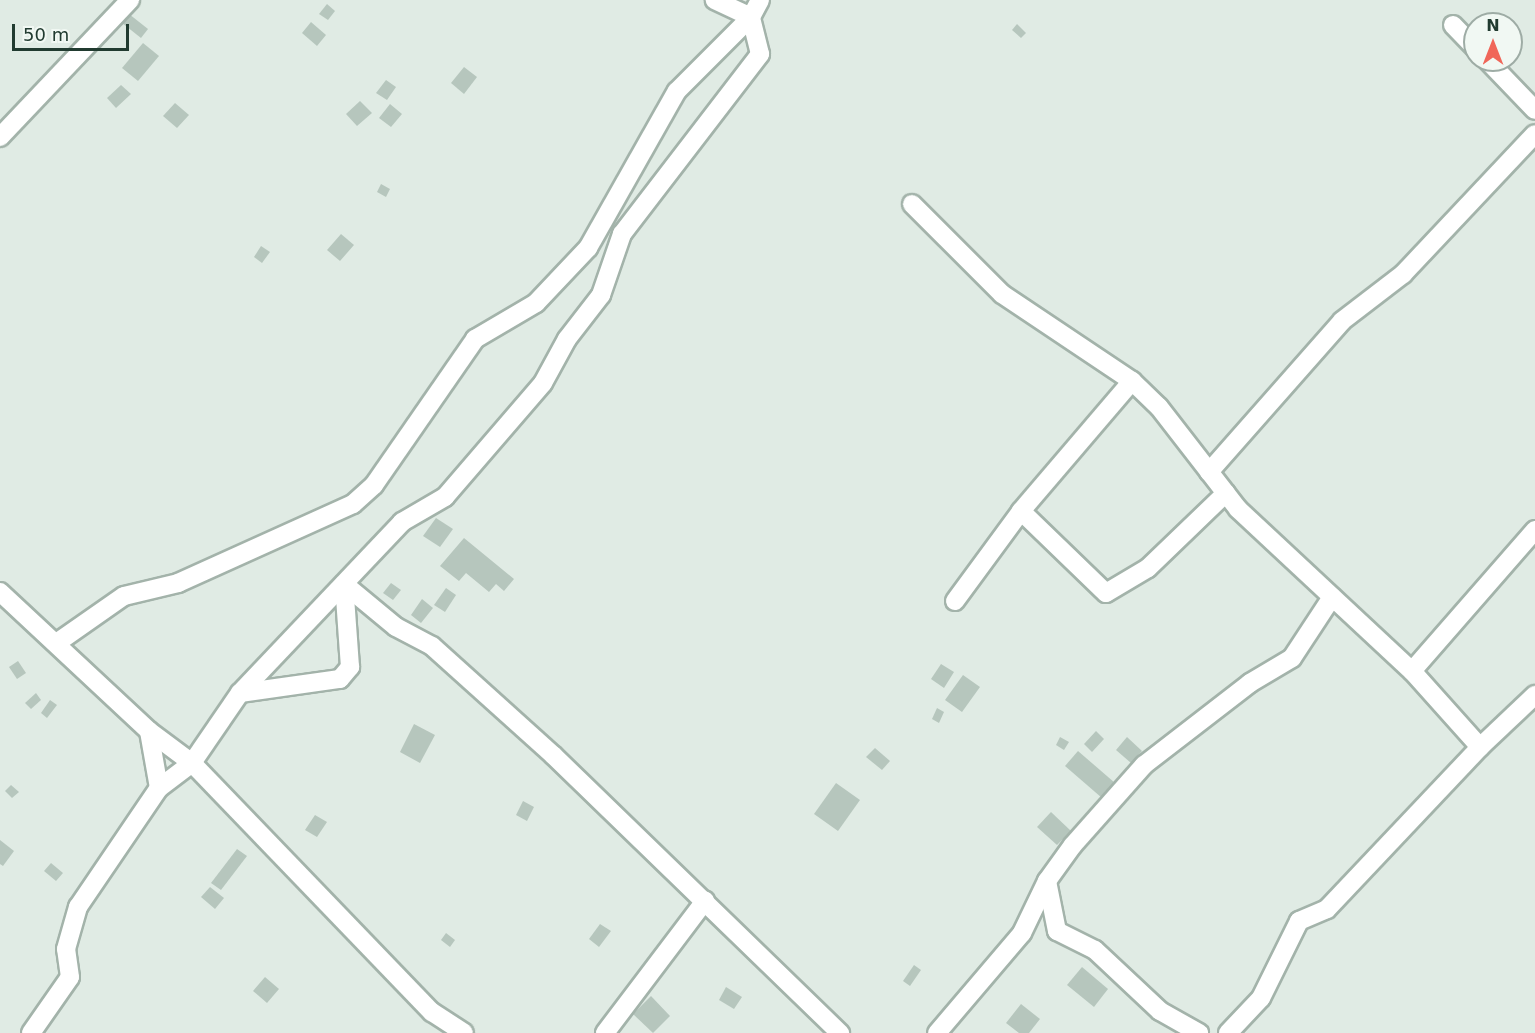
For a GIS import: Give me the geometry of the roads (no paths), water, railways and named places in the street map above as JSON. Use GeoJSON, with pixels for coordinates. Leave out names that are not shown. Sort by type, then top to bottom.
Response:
{"type":"FeatureCollection","features":[{"type":"Feature","properties":{"kind":"street"},"geometry":{"type":"LineString","coordinates":[[0,137],[130,0]]}},
{"type":"Feature","properties":{"kind":"street"},"geometry":{"type":"LineString","coordinates":[[715,0],[751,17]]}},
{"type":"Feature","properties":{"kind":"street"},"geometry":{"type":"LineString","coordinates":[[58,642],[124,596],[178,583],[353,504],[374,484],[475,339],[536,303],[588,248],[677,91],[751,17],[760,0]]}},
{"type":"Feature","properties":{"kind":"street"},"geometry":{"type":"LineString","coordinates":[[31,1033],[70,977],[66,949],[78,907],[159,788],[192,764],[240,693],[402,522],[445,497],[543,382],[567,339],[601,295],[622,234],[760,54],[751,17]]}},
{"type":"Feature","properties":{"kind":"street"},"geometry":{"type":"LineString","coordinates":[[1453,25],[1463,35]]}},
{"type":"Feature","properties":{"kind":"street"},"geometry":{"type":"LineString","coordinates":[[1498,72],[1535,110]]}},
{"type":"Feature","properties":{"kind":"street"},"geometry":{"type":"LineString","coordinates":[[1209,472],[1342,321],[1402,274],[1535,134]]}},
{"type":"Feature","properties":{"kind":"street"},"geometry":{"type":"LineString","coordinates":[[912,204],[1002,294],[1132,381],[1160,407],[1226,493],[1332,597],[1412,671],[1480,747]]}},
{"type":"Feature","properties":{"kind":"street"},"geometry":{"type":"LineString","coordinates":[[588,248],[622,234]]}},
{"type":"Feature","properties":{"kind":"street"},"geometry":{"type":"LineString","coordinates":[[955,601],[1021,511],[1132,381]]}},
{"type":"Feature","properties":{"kind":"street"},"geometry":{"type":"LineString","coordinates":[[1021,511],[1106,592],[1148,568],[1226,493]]}},
{"type":"Feature","properties":{"kind":"street"},"geometry":{"type":"LineString","coordinates":[[1412,671],[1535,530]]}},
{"type":"Feature","properties":{"kind":"street"},"geometry":{"type":"LineString","coordinates":[[240,693],[339,679],[350,667],[344,584]]}},
{"type":"Feature","properties":{"kind":"street"},"geometry":{"type":"LineString","coordinates":[[344,584],[396,627],[432,646],[705,901],[840,1033]]}},
{"type":"Feature","properties":{"kind":"street"},"geometry":{"type":"LineString","coordinates":[[0,592],[58,642],[149,731],[192,764],[432,1012],[464,1033]]}},
{"type":"Feature","properties":{"kind":"street"},"geometry":{"type":"LineString","coordinates":[[937,1033],[1022,933],[1047,881],[1144,765],[1250,683],[1292,658],[1332,597]]}},
{"type":"Feature","properties":{"kind":"street"},"geometry":{"type":"LineString","coordinates":[[1228,1033],[1261,998],[1299,921],[1327,909],[1480,747],[1535,695]]}},
{"type":"Feature","properties":{"kind":"street"},"geometry":{"type":"LineString","coordinates":[[149,731],[159,788]]}},
{"type":"Feature","properties":{"kind":"street"},"geometry":{"type":"LineString","coordinates":[[1047,881],[1057,931],[1095,950],[1160,1011],[1199,1033]]}},
{"type":"Feature","properties":{"kind":"street"},"geometry":{"type":"LineString","coordinates":[[605,1033],[705,901]]}}]}
